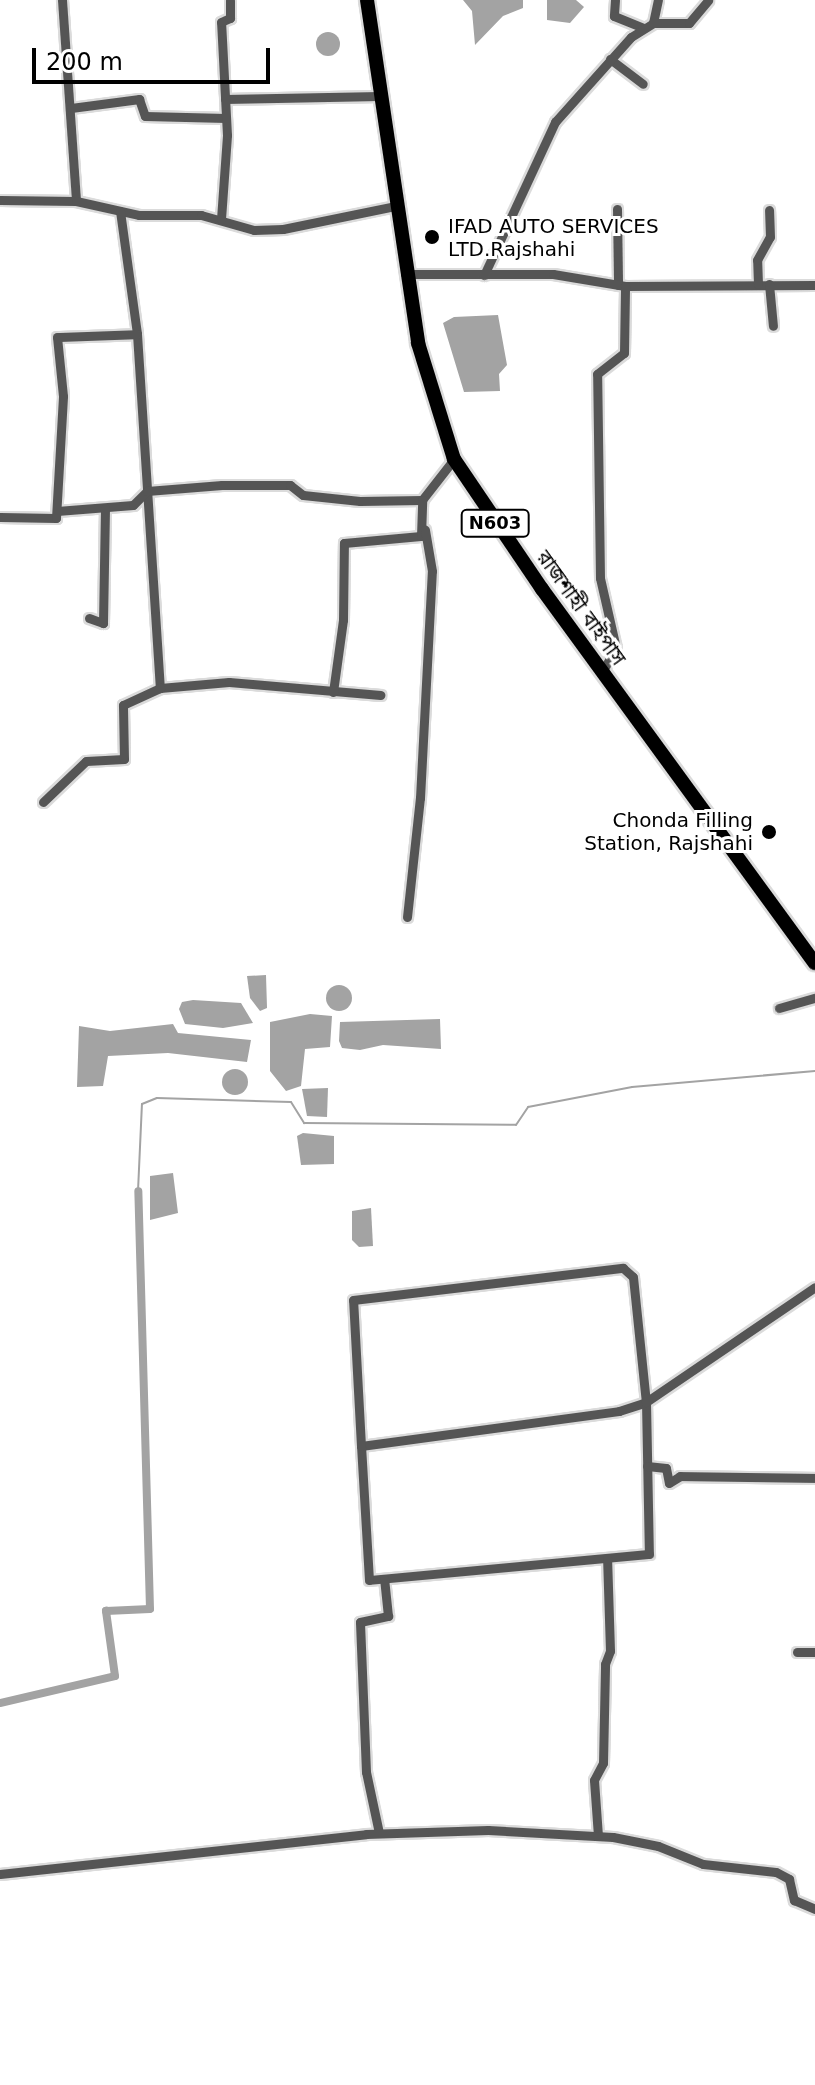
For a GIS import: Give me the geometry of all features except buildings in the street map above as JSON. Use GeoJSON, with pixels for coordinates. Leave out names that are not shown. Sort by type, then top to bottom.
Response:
{"type":"FeatureCollection","features":[{"type":"Feature","properties":{"kind":"highway","name":"রাজশাহী বাইপাস"},"geometry":{"type":"LineString","coordinates":[[367,0],[405,274],[433,404],[454,459],[602,672],[815,963]]}},
{"type":"Feature","properties":{"kind":"street"},"geometry":{"type":"LineString","coordinates":[[62,0],[76,201]]}},
{"type":"Feature","properties":{"kind":"street"},"geometry":{"type":"LineString","coordinates":[[221,219],[226,118],[221,22],[230,18],[230,0]]}},
{"type":"Feature","properties":{"kind":"street"},"geometry":{"type":"LineString","coordinates":[[615,0],[614,16],[648,26],[689,23],[708,0]]}},
{"type":"Feature","properties":{"kind":"street"},"geometry":{"type":"LineString","coordinates":[[484,275],[551,129],[610,59],[648,26],[658,0]]}},
{"type":"Feature","properties":{"kind":"street"},"geometry":{"type":"LineString","coordinates":[[610,59],[643,84]]}},
{"type":"Feature","properties":{"kind":"street"},"geometry":{"type":"LineString","coordinates":[[225,99],[380,96]]}},
{"type":"Feature","properties":{"kind":"street"},"geometry":{"type":"LineString","coordinates":[[71,108],[139,99],[145,116],[226,118]]}},
{"type":"Feature","properties":{"kind":"street"},"geometry":{"type":"LineString","coordinates":[[0,200],[76,201],[120,211],[221,219],[254,230],[283,229],[395,206]]}},
{"type":"Feature","properties":{"kind":"street"},"geometry":{"type":"LineString","coordinates":[[602,672],[616,648],[600,578],[597,374],[624,353],[617,209]]}},
{"type":"Feature","properties":{"kind":"street"},"geometry":{"type":"LineString","coordinates":[[769,210],[770,237],[757,260],[773,326]]}},
{"type":"Feature","properties":{"kind":"street"},"geometry":{"type":"LineString","coordinates":[[120,211],[137,334],[160,688]]}},
{"type":"Feature","properties":{"kind":"street"},"geometry":{"type":"LineString","coordinates":[[405,274],[553,274],[622,286],[815,285]]}},
{"type":"Feature","properties":{"kind":"street"},"geometry":{"type":"LineString","coordinates":[[0,517],[56,518],[63,396],[57,337],[137,334]]}},
{"type":"Feature","properties":{"kind":"street"},"geometry":{"type":"LineString","coordinates":[[407,917],[420,798],[432,571],[422,500],[454,459]]}},
{"type":"Feature","properties":{"kind":"street"},"geometry":{"type":"LineString","coordinates":[[57,511],[133,505],[147,491],[290,485],[303,495],[422,500]]}},
{"type":"Feature","properties":{"kind":"street"},"geometry":{"type":"LineString","coordinates":[[89,618],[103,623],[105,508]]}},
{"type":"Feature","properties":{"kind":"street"},"geometry":{"type":"LineString","coordinates":[[333,692],[343,620],[344,543],[421,536],[425,530]]}},
{"type":"Feature","properties":{"kind":"street"},"geometry":{"type":"LineString","coordinates":[[43,802],[86,761],[124,759],[123,705],[160,688],[229,682],[380,695]]}},
{"type":"Feature","properties":{"kind":"street"},"geometry":{"type":"LineString","coordinates":[[779,1008],[815,998]]}},
{"type":"Feature","properties":{"kind":"street"},"geometry":{"type":"LineString","coordinates":[[623,1268],[633,1277],[646,1402],[649,1554],[369,1580],[353,1300],[623,1268]]}},
{"type":"Feature","properties":{"kind":"street"},"geometry":{"type":"LineString","coordinates":[[361,1446],[528,1425],[646,1402],[815,1287]]}},
{"type":"Feature","properties":{"kind":"street"},"geometry":{"type":"LineString","coordinates":[[647,1466],[666,1468],[669,1483],[680,1476],[815,1478]]}},
{"type":"Feature","properties":{"kind":"street"},"geometry":{"type":"LineString","coordinates":[[598,1836],[594,1780],[603,1763],[605,1664],[610,1651],[607,1558]]}},
{"type":"Feature","properties":{"kind":"street"},"geometry":{"type":"LineString","coordinates":[[379,1833],[366,1772],[360,1622],[388,1616],[384,1579]]}},
{"type":"Feature","properties":{"kind":"street"},"geometry":{"type":"LineString","coordinates":[[797,1652],[815,1652]]}},
{"type":"Feature","properties":{"kind":"street"},"geometry":{"type":"LineString","coordinates":[[0,1874],[379,1833],[488,1830],[598,1836],[658,1846],[703,1864],[776,1872],[789,1879],[794,1900],[815,1909]]}},
{"type":"Feature","properties":{"kind":"shaded area"},"geometry":{"type":"Polygon","coordinates":[[[463,0],[523,0],[523,8],[503,16],[475,45],[472,11],[463,0]]]}},
{"type":"Feature","properties":{"kind":"shaded area"},"geometry":{"type":"Polygon","coordinates":[[[547,0],[576,0],[584,7],[570,23],[547,20],[547,0]]]}},
{"type":"Feature","properties":{"kind":"shaded area"},"geometry":{"type":"Polygon","coordinates":[[[328,32],[336,36],[340,44],[336,52],[328,56],[320,52],[316,44],[320,36],[328,32]]]}},
{"type":"Feature","properties":{"kind":"shaded area"},"geometry":{"type":"Polygon","coordinates":[[[498,315],[507,365],[499,374],[500,391],[464,392],[443,323],[454,317],[498,315]]]}},
{"type":"Feature","properties":{"kind":"shaded area"},"geometry":{"type":"Polygon","coordinates":[[[266,975],[267,1008],[260,1011],[250,998],[247,976],[266,975]]]}},
{"type":"Feature","properties":{"kind":"shaded area"},"geometry":{"type":"Polygon","coordinates":[[[339,985],[348,989],[352,998],[348,1007],[339,1011],[330,1007],[326,998],[330,989],[339,985]]]}},
{"type":"Feature","properties":{"kind":"shaded area"},"geometry":{"type":"Polygon","coordinates":[[[182,1002],[241,1003],[253,1023],[223,1028],[185,1024],[179,1009],[182,1002]]]}},
{"type":"Feature","properties":{"kind":"shaded area"},"geometry":{"type":"Polygon","coordinates":[[[310,1014],[332,1016],[330,1047],[305,1049],[301,1086],[286,1091],[270,1071],[270,1022],[310,1014]]]}},
{"type":"Feature","properties":{"kind":"shaded area"},"geometry":{"type":"Polygon","coordinates":[[[440,1019],[441,1049],[383,1045],[360,1050],[342,1048],[339,1041],[340,1022],[440,1019]]]}},
{"type":"Feature","properties":{"kind":"shaded area"},"geometry":{"type":"Polygon","coordinates":[[[173,1024],[178,1033],[251,1040],[247,1062],[168,1053],[108,1056],[103,1086],[77,1087],[79,1026],[110,1031],[173,1024]]]}},
{"type":"Feature","properties":{"kind":"shaded area"},"geometry":{"type":"Polygon","coordinates":[[[235,1069],[244,1073],[248,1082],[244,1091],[235,1095],[226,1091],[222,1082],[226,1073],[235,1069]]]}},
{"type":"Feature","properties":{"kind":"shaded area"},"geometry":{"type":"Polygon","coordinates":[[[328,1088],[327,1117],[307,1116],[302,1089],[328,1088]]]}},
{"type":"Feature","properties":{"kind":"shaded area"},"geometry":{"type":"Polygon","coordinates":[[[303,1133],[334,1136],[334,1164],[301,1165],[297,1136],[303,1133]]]}},
{"type":"Feature","properties":{"kind":"shaded area"},"geometry":{"type":"Polygon","coordinates":[[[173,1173],[178,1213],[150,1220],[150,1176],[173,1173]]]}},
{"type":"Feature","properties":{"kind":"shaded area"},"geometry":{"type":"Polygon","coordinates":[[[371,1208],[373,1246],[359,1247],[352,1240],[352,1211],[371,1208]]]}},
{"type":"Feature","properties":{"kind":"waterway"},"geometry":{"type":"LineString","coordinates":[[138,1191],[142,1104],[157,1098],[291,1102],[304,1123],[516,1125],[528,1107],[632,1087],[815,1071]]}},
{"type":"Feature","properties":{"kind":"waterway"},"geometry":{"type":"LineString","coordinates":[[0,1703],[115,1676],[106,1611],[150,1609],[138,1191]]}},
{"type":"Feature","properties":{"kind":"place","name":"IFAD AUTO SERVICES LTD.Rajshahi"},"geometry":{"type":"Point","coordinates":[432,237]}},
{"type":"Feature","properties":{"kind":"place","name":"Chonda Filling Station, Rajshahi"},"geometry":{"type":"Point","coordinates":[769,832]}}]}
